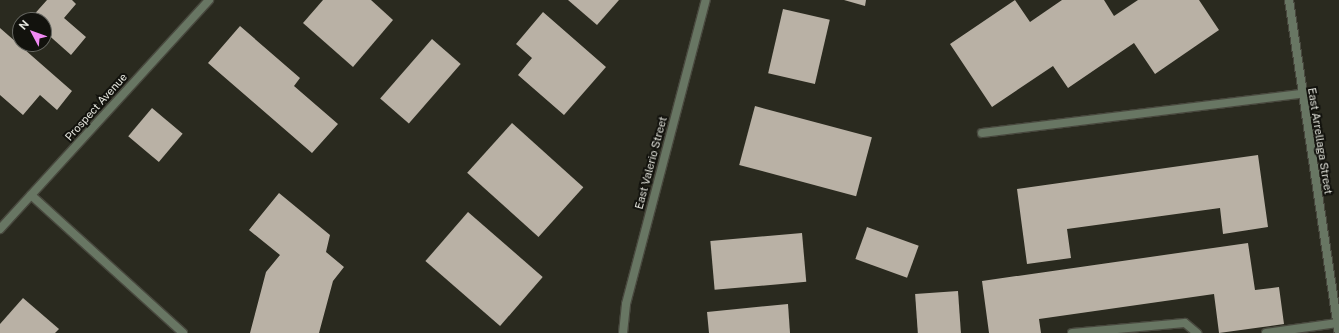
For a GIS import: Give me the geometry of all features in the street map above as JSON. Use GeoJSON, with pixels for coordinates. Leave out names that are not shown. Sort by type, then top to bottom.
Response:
{"type":"FeatureCollection","features":[{"type":"Feature","properties":{"kind":"street","name":"Prospect Avenue"},"geometry":{"type":"LineString","coordinates":[[0,229],[209,0]]}},
{"type":"Feature","properties":{"kind":"street","name":"East Valerio Street"},"geometry":{"type":"LineString","coordinates":[[623,333],[626,304],[706,0]]}},
{"type":"Feature","properties":{"kind":"street","name":"East Arrellaga Street"},"geometry":{"type":"LineString","coordinates":[[1289,0],[1301,94],[1339,333]]}},
{"type":"Feature","properties":{"kind":"street"},"geometry":{"type":"LineString","coordinates":[[982,133],[1301,94]]}},
{"type":"Feature","properties":{"kind":"street"},"geometry":{"type":"LineString","coordinates":[[31,195],[183,333]]}},
{"type":"Feature","properties":{"kind":"street"},"geometry":{"type":"LineString","coordinates":[[1072,333],[1185,323],[1198,333]]}},
{"type":"Feature","properties":{"kind":"street"},"geometry":{"type":"LineString","coordinates":[[1266,333],[1337,323]]}},
{"type":"Feature","properties":{"kind":"building"},"geometry":{"type":"Polygon","coordinates":[[[47,0],[72,0],[76,4],[64,18],[86,37],[71,55],[52,38],[52,12],[36,12],[47,0]]]}},
{"type":"Feature","properties":{"kind":"building"},"geometry":{"type":"Polygon","coordinates":[[[323,0],[371,0],[393,20],[353,67],[303,23],[323,0]]]}},
{"type":"Feature","properties":{"kind":"building"},"geometry":{"type":"Polygon","coordinates":[[[568,0],[619,0],[597,25],[568,0]]]}},
{"type":"Feature","properties":{"kind":"building"},"geometry":{"type":"Polygon","coordinates":[[[844,0],[866,0],[865,6],[844,0]]]}},
{"type":"Feature","properties":{"kind":"building"},"geometry":{"type":"Polygon","coordinates":[[[1015,0],[1030,22],[1062,0],[1104,0],[1114,16],[1138,0],[1199,0],[1219,30],[1155,74],[1134,43],[1068,88],[1053,66],[992,107],[950,44],[1015,0]]]}},
{"type":"Feature","properties":{"kind":"building"},"geometry":{"type":"Polygon","coordinates":[[[783,9],[830,20],[815,84],[768,73],[783,9]]]}},
{"type":"Feature","properties":{"kind":"building"},"geometry":{"type":"Polygon","coordinates":[[[543,12],[606,67],[564,115],[518,75],[532,58],[516,44],[543,12]]]}},
{"type":"Feature","properties":{"kind":"building"},"geometry":{"type":"Polygon","coordinates":[[[240,26],[300,78],[294,86],[338,124],[312,153],[208,63],[240,26]]]}},
{"type":"Feature","properties":{"kind":"building"},"geometry":{"type":"Polygon","coordinates":[[[0,28],[12,38],[12,52],[27,52],[72,91],[57,110],[40,95],[23,115],[0,95],[0,28]]]}},
{"type":"Feature","properties":{"kind":"building"},"geometry":{"type":"Polygon","coordinates":[[[432,39],[461,64],[409,124],[380,99],[432,39]]]}},
{"type":"Feature","properties":{"kind":"building"},"geometry":{"type":"Polygon","coordinates":[[[755,106],[872,137],[856,196],[739,165],[755,106]]]}},
{"type":"Feature","properties":{"kind":"building"},"geometry":{"type":"Polygon","coordinates":[[[152,108],[183,134],[159,162],[128,136],[152,108]]]}},
{"type":"Feature","properties":{"kind":"building"},"geometry":{"type":"Polygon","coordinates":[[[512,123],[583,187],[539,237],[467,173],[512,123]]]}},
{"type":"Feature","properties":{"kind":"building"},"geometry":{"type":"Polygon","coordinates":[[[1258,155],[1268,227],[1223,234],[1220,208],[1067,229],[1071,258],[1027,264],[1017,189],[1258,155]]]}},
{"type":"Feature","properties":{"kind":"building"},"geometry":{"type":"Polygon","coordinates":[[[279,193],[330,235],[326,252],[344,267],[333,281],[319,333],[250,333],[266,272],[280,255],[249,230],[279,193]]]}},
{"type":"Feature","properties":{"kind":"building"},"geometry":{"type":"Polygon","coordinates":[[[468,212],[543,277],[500,326],[425,261],[468,212]]]}},
{"type":"Feature","properties":{"kind":"building"},"geometry":{"type":"Polygon","coordinates":[[[867,227],[919,246],[907,278],[855,259],[867,227]]]}},
{"type":"Feature","properties":{"kind":"building"},"geometry":{"type":"Polygon","coordinates":[[[802,233],[806,282],[715,290],[710,241],[802,233]]]}},
{"type":"Feature","properties":{"kind":"building"},"geometry":{"type":"Polygon","coordinates":[[[1248,243],[1255,290],[1279,287],[1284,324],[1219,333],[1214,294],[1039,319],[1041,333],[989,333],[982,281],[1248,243]]]}},
{"type":"Feature","properties":{"kind":"building"},"geometry":{"type":"Polygon","coordinates":[[[958,291],[961,333],[918,333],[915,294],[958,291]]]}},
{"type":"Feature","properties":{"kind":"building"},"geometry":{"type":"Polygon","coordinates":[[[23,298],[59,329],[55,333],[0,333],[0,324],[23,298]]]}},
{"type":"Feature","properties":{"kind":"building"},"geometry":{"type":"Polygon","coordinates":[[[788,304],[790,333],[709,333],[707,312],[788,304]]]}}]}
